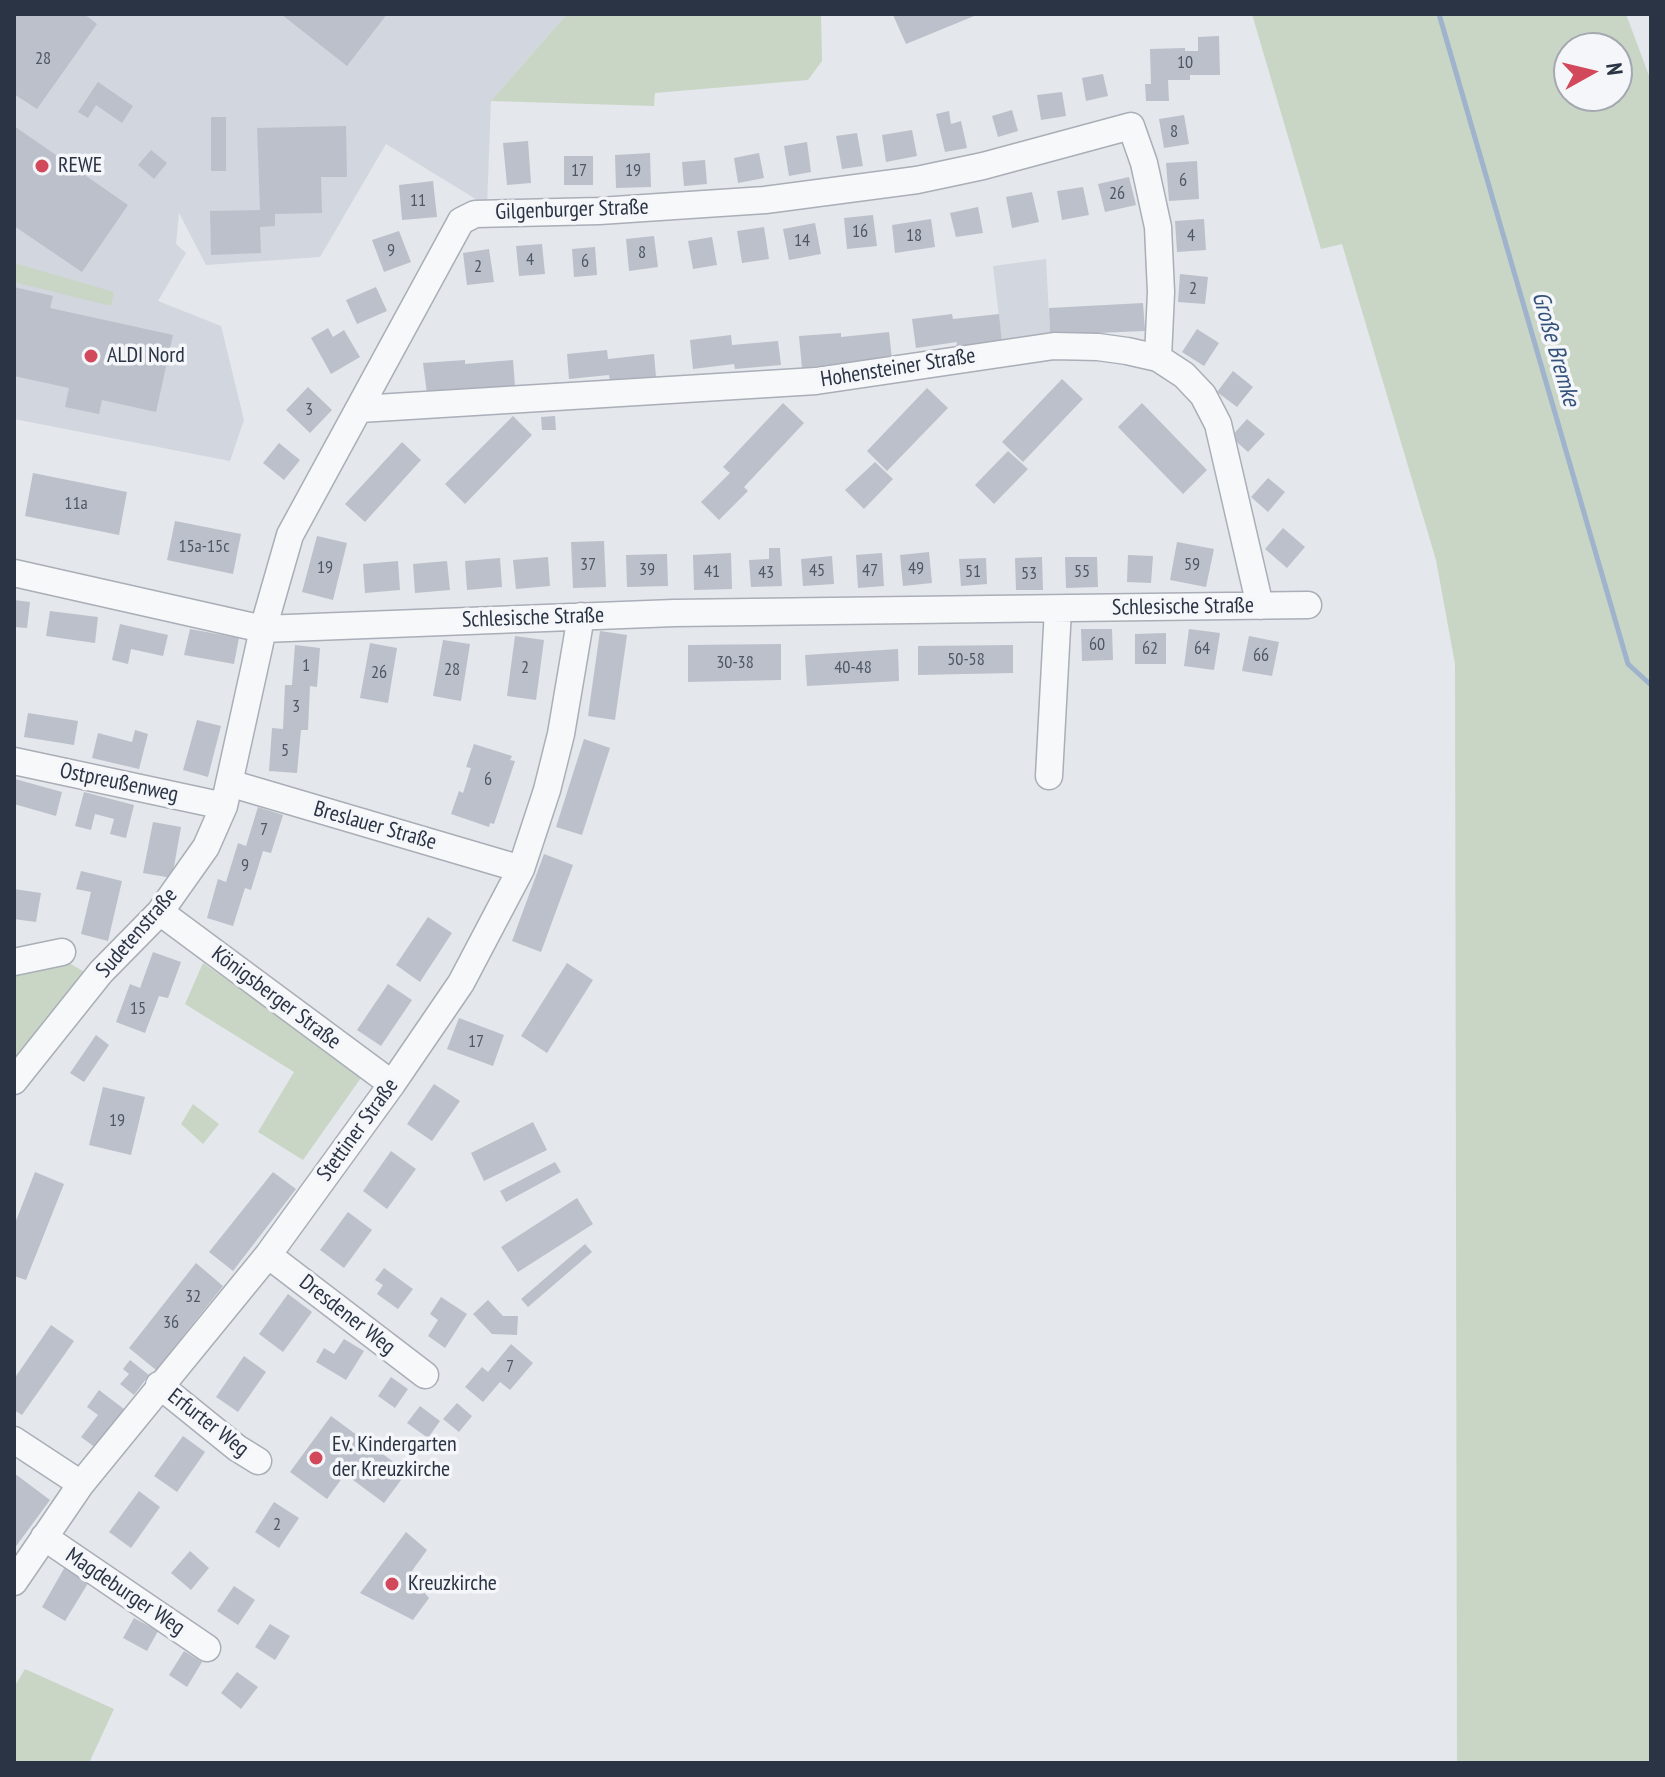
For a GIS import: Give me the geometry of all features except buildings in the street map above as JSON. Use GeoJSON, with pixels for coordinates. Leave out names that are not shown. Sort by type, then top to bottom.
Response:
{"type":"FeatureCollection","features":[{"type":"Feature","properties":{"kind":"street","name":"Gilgenburger Straße"},"geometry":{"type":"LineString","coordinates":[[263,629],[290,535],[461,221],[475,214],[666,207],[840,191],[975,169],[1131,126],[1144,163],[1158,227],[1161,292],[1158,358]]}},
{"type":"Feature","properties":{"kind":"street","name":"Hohensteiner Straße"},"geometry":{"type":"LineString","coordinates":[[360,409],[816,381],[1054,346],[1098,347],[1158,358],[1184,375],[1203,395],[1218,424],[1260,606]]}},
{"type":"Feature","properties":{"kind":"street","name":"Schlesische Straße"},"geometry":{"type":"LineString","coordinates":[[14,573],[263,629],[581,616],[1308,605]]}},
{"type":"Feature","properties":{"kind":"street"},"geometry":{"type":"LineString","coordinates":[[1049,776],[1058,609]]}},
{"type":"Feature","properties":{"kind":"street","name":"Stettiner Straße"},"geometry":{"type":"LineString","coordinates":[[14,1582],[81,1484],[268,1255],[461,983],[521,869],[547,790],[561,734],[581,616]]}},
{"type":"Feature","properties":{"kind":"street","name":"Sudetenstraße"},"geometry":{"type":"LineString","coordinates":[[14,1081],[101,972],[160,912],[206,847],[226,794],[263,629]]}},
{"type":"Feature","properties":{"kind":"street","name":"Ostpreußenweg"},"geometry":{"type":"LineString","coordinates":[[14,761],[226,794]]}},
{"type":"Feature","properties":{"kind":"street","name":"Breslauer Straße"},"geometry":{"type":"LineString","coordinates":[[226,794],[521,869]]}},
{"type":"Feature","properties":{"kind":"street","name":"Königsberger Straße"},"geometry":{"type":"LineString","coordinates":[[160,912],[392,1084]]}},
{"type":"Feature","properties":{"kind":"street"},"geometry":{"type":"LineString","coordinates":[[14,962],[62,952]]}},
{"type":"Feature","properties":{"kind":"street","name":"Dresdener Weg"},"geometry":{"type":"LineString","coordinates":[[268,1255],[425,1375]]}},
{"type":"Feature","properties":{"kind":"street","name":"Erfurter Weg"},"geometry":{"type":"LineString","coordinates":[[159,1385],[237,1448],[258,1461]]}},
{"type":"Feature","properties":{"kind":"street"},"geometry":{"type":"LineString","coordinates":[[14,1440],[81,1484]]}},
{"type":"Feature","properties":{"kind":"street","name":"Magdeburger Weg"},"geometry":{"type":"LineString","coordinates":[[44,1537],[207,1648]]}},
{"type":"Feature","properties":{"kind":"shaded area"},"geometry":{"type":"Polygon","coordinates":[[[14,14],[567,14],[491,101],[487,206],[386,144],[320,257],[206,265],[179,213],[176,244],[186,253],[158,301],[221,326],[244,420],[230,461],[14,419],[14,14]]]}},
{"type":"Feature","properties":{"kind":"shaded area"},"geometry":{"type":"Polygon","coordinates":[[[1046,259],[1050,335],[1002,342],[993,266],[1046,259]]]}},
{"type":"Feature","properties":{"kind":"green space"},"geometry":{"type":"Polygon","coordinates":[[[567,14],[821,14],[822,61],[808,80],[655,93],[654,106],[491,101],[567,14]]]}},
{"type":"Feature","properties":{"kind":"green space"},"geometry":{"type":"Polygon","coordinates":[[[1252,14],[1626,14],[1633,32],[1553,32],[1553,112],[1633,112],[1633,33],[1651,81],[1651,1763],[1457,1763],[1455,664],[1436,560],[1342,244],[1321,249],[1252,14]]]}},
{"type":"Feature","properties":{"kind":"green space"},"geometry":{"type":"Polygon","coordinates":[[[14,263],[114,292],[111,306],[14,282],[14,263]]]}},
{"type":"Feature","properties":{"kind":"green space"},"geometry":{"type":"Polygon","coordinates":[[[69,963],[88,974],[15,1062],[14,977],[43,964],[69,963]]]}},
{"type":"Feature","properties":{"kind":"green space"},"geometry":{"type":"Polygon","coordinates":[[[203,963],[363,1075],[303,1160],[258,1132],[294,1072],[185,1004],[203,963]]]}},
{"type":"Feature","properties":{"kind":"green space"},"geometry":{"type":"Polygon","coordinates":[[[193,1104],[219,1124],[203,1144],[181,1124],[193,1104]]]}},
{"type":"Feature","properties":{"kind":"green space"},"geometry":{"type":"Polygon","coordinates":[[[25,1669],[114,1709],[89,1763],[14,1763],[14,1687],[25,1669]]]}},
{"type":"Feature","properties":{"kind":"waterway","name":"Große Bremke"},"geometry":{"type":"LineString","coordinates":[[1439,14],[1628,664],[1651,685]]}},
{"type":"Feature","properties":{"kind":"place","name":"REWE"},"geometry":{"type":"Point","coordinates":[42,166]}},
{"type":"Feature","properties":{"kind":"place","name":"ALDI Nord"},"geometry":{"type":"Point","coordinates":[91,356]}},
{"type":"Feature","properties":{"kind":"place","name":"Ev. Kindergarten der Kreuzkirche"},"geometry":{"type":"Point","coordinates":[316,1458]}},
{"type":"Feature","properties":{"kind":"place","name":"Kreuzkirche"},"geometry":{"type":"Point","coordinates":[392,1584]}}]}
